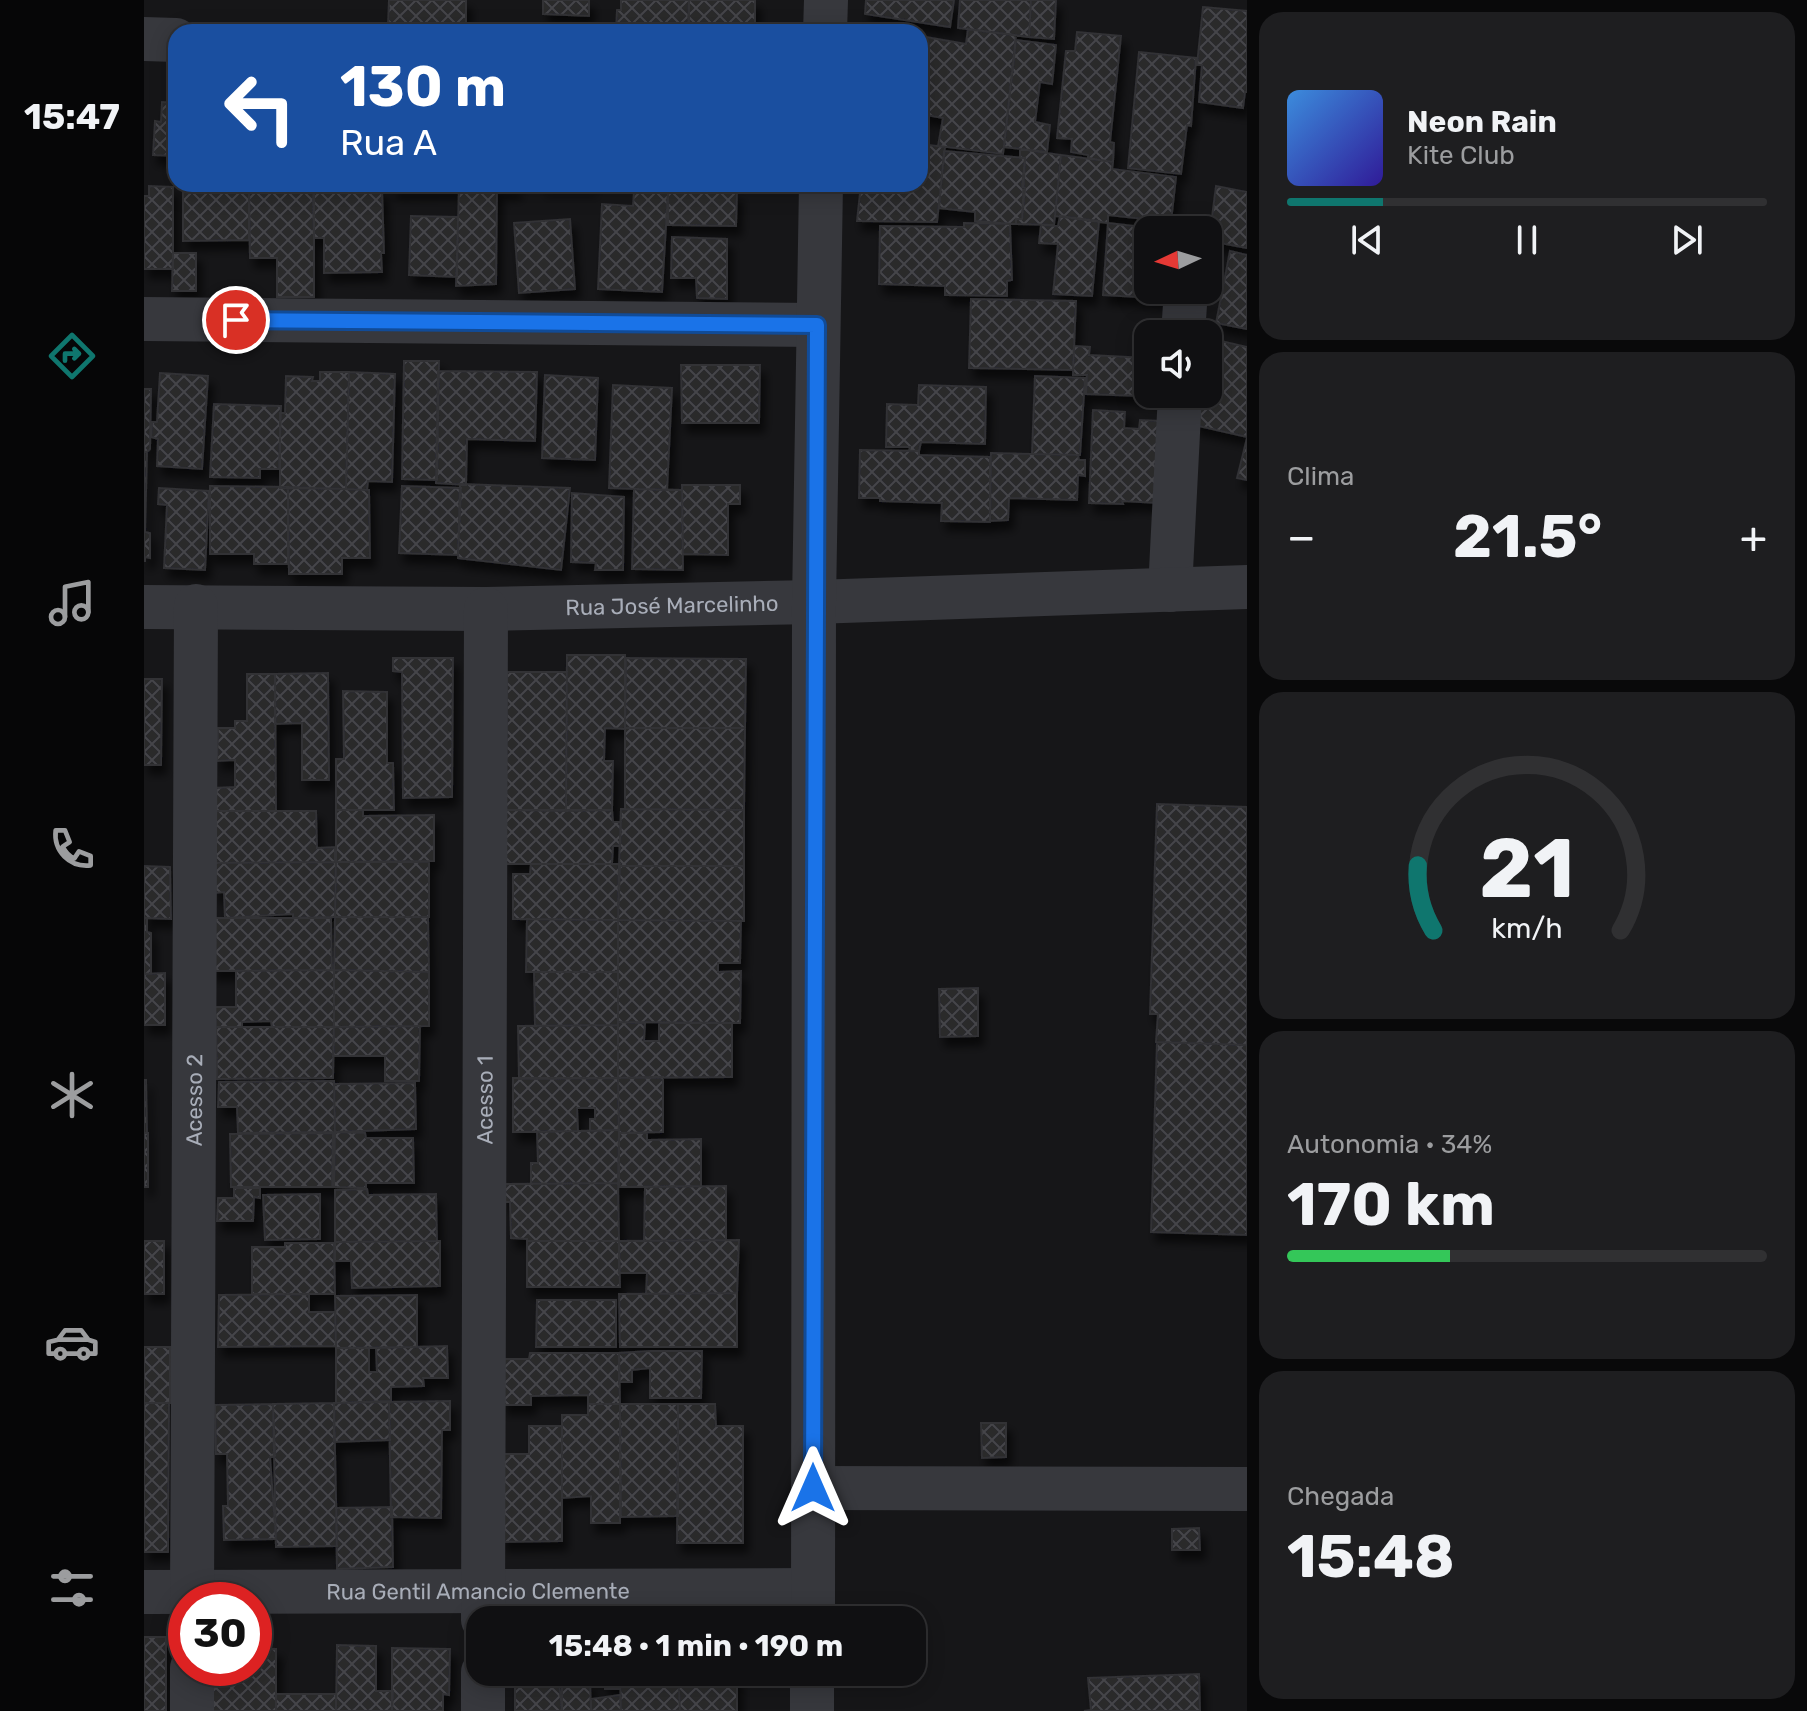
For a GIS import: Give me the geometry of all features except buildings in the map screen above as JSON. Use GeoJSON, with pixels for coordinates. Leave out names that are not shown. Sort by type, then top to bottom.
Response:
{"type":"FeatureCollection","features":[{"type":"Feature","properties":{"kind":"street"},"geometry":{"type":"LineString","coordinates":[[825,24],[826,0]]}},
{"type":"Feature","properties":{"kind":"street"},"geometry":{"type":"LineString","coordinates":[[144,39],[168,40]]}},
{"type":"Feature","properties":{"kind":"street"},"geometry":{"type":"LineString","coordinates":[[813,1605],[814,602],[821,192]]}},
{"type":"Feature","properties":{"kind":"street"},"geometry":{"type":"LineString","coordinates":[[144,319],[817,325]]}},
{"type":"Feature","properties":{"kind":"street"},"geometry":{"type":"LineString","coordinates":[[1170,590],[1179,408]]}},
{"type":"Feature","properties":{"kind":"street","name":"Rua José Marcelinho"},"geometry":{"type":"LineString","coordinates":[[144,607],[486,609],[814,602],[1247,587]]}},
{"type":"Feature","properties":{"kind":"street","name":"Acesso 2"},"geometry":{"type":"LineString","coordinates":[[192,1582],[196,606]]}},
{"type":"Feature","properties":{"kind":"street","name":"Acesso 1"},"geometry":{"type":"LineString","coordinates":[[483,1606],[486,609]]}},
{"type":"Feature","properties":{"kind":"street"},"geometry":{"type":"LineString","coordinates":[[813,1488],[1247,1489]]}},
{"type":"Feature","properties":{"kind":"street","name":"Rua Gentil Amancio Clemente"},"geometry":{"type":"LineString","coordinates":[[144,1592],[168,1594]]}},
{"type":"Feature","properties":{"kind":"street","name":"Rua Gentil Amancio Clemente"},"geometry":{"type":"LineString","coordinates":[[272,1599],[483,1606],[813,1605]]}},
{"type":"Feature","properties":{"kind":"street"},"geometry":{"type":"LineString","coordinates":[[192,1686],[192,1711]]}},
{"type":"Feature","properties":{"kind":"street"},"geometry":{"type":"LineString","coordinates":[[483,1686],[483,1711]]}},
{"type":"Feature","properties":{"kind":"street"},"geometry":{"type":"LineString","coordinates":[[812,1686],[812,1711]]}},
{"type":"Feature","properties":{"kind":"route"},"geometry":{"type":"LineString","coordinates":[[236,320],[817,325],[813,1488]]}}]}
